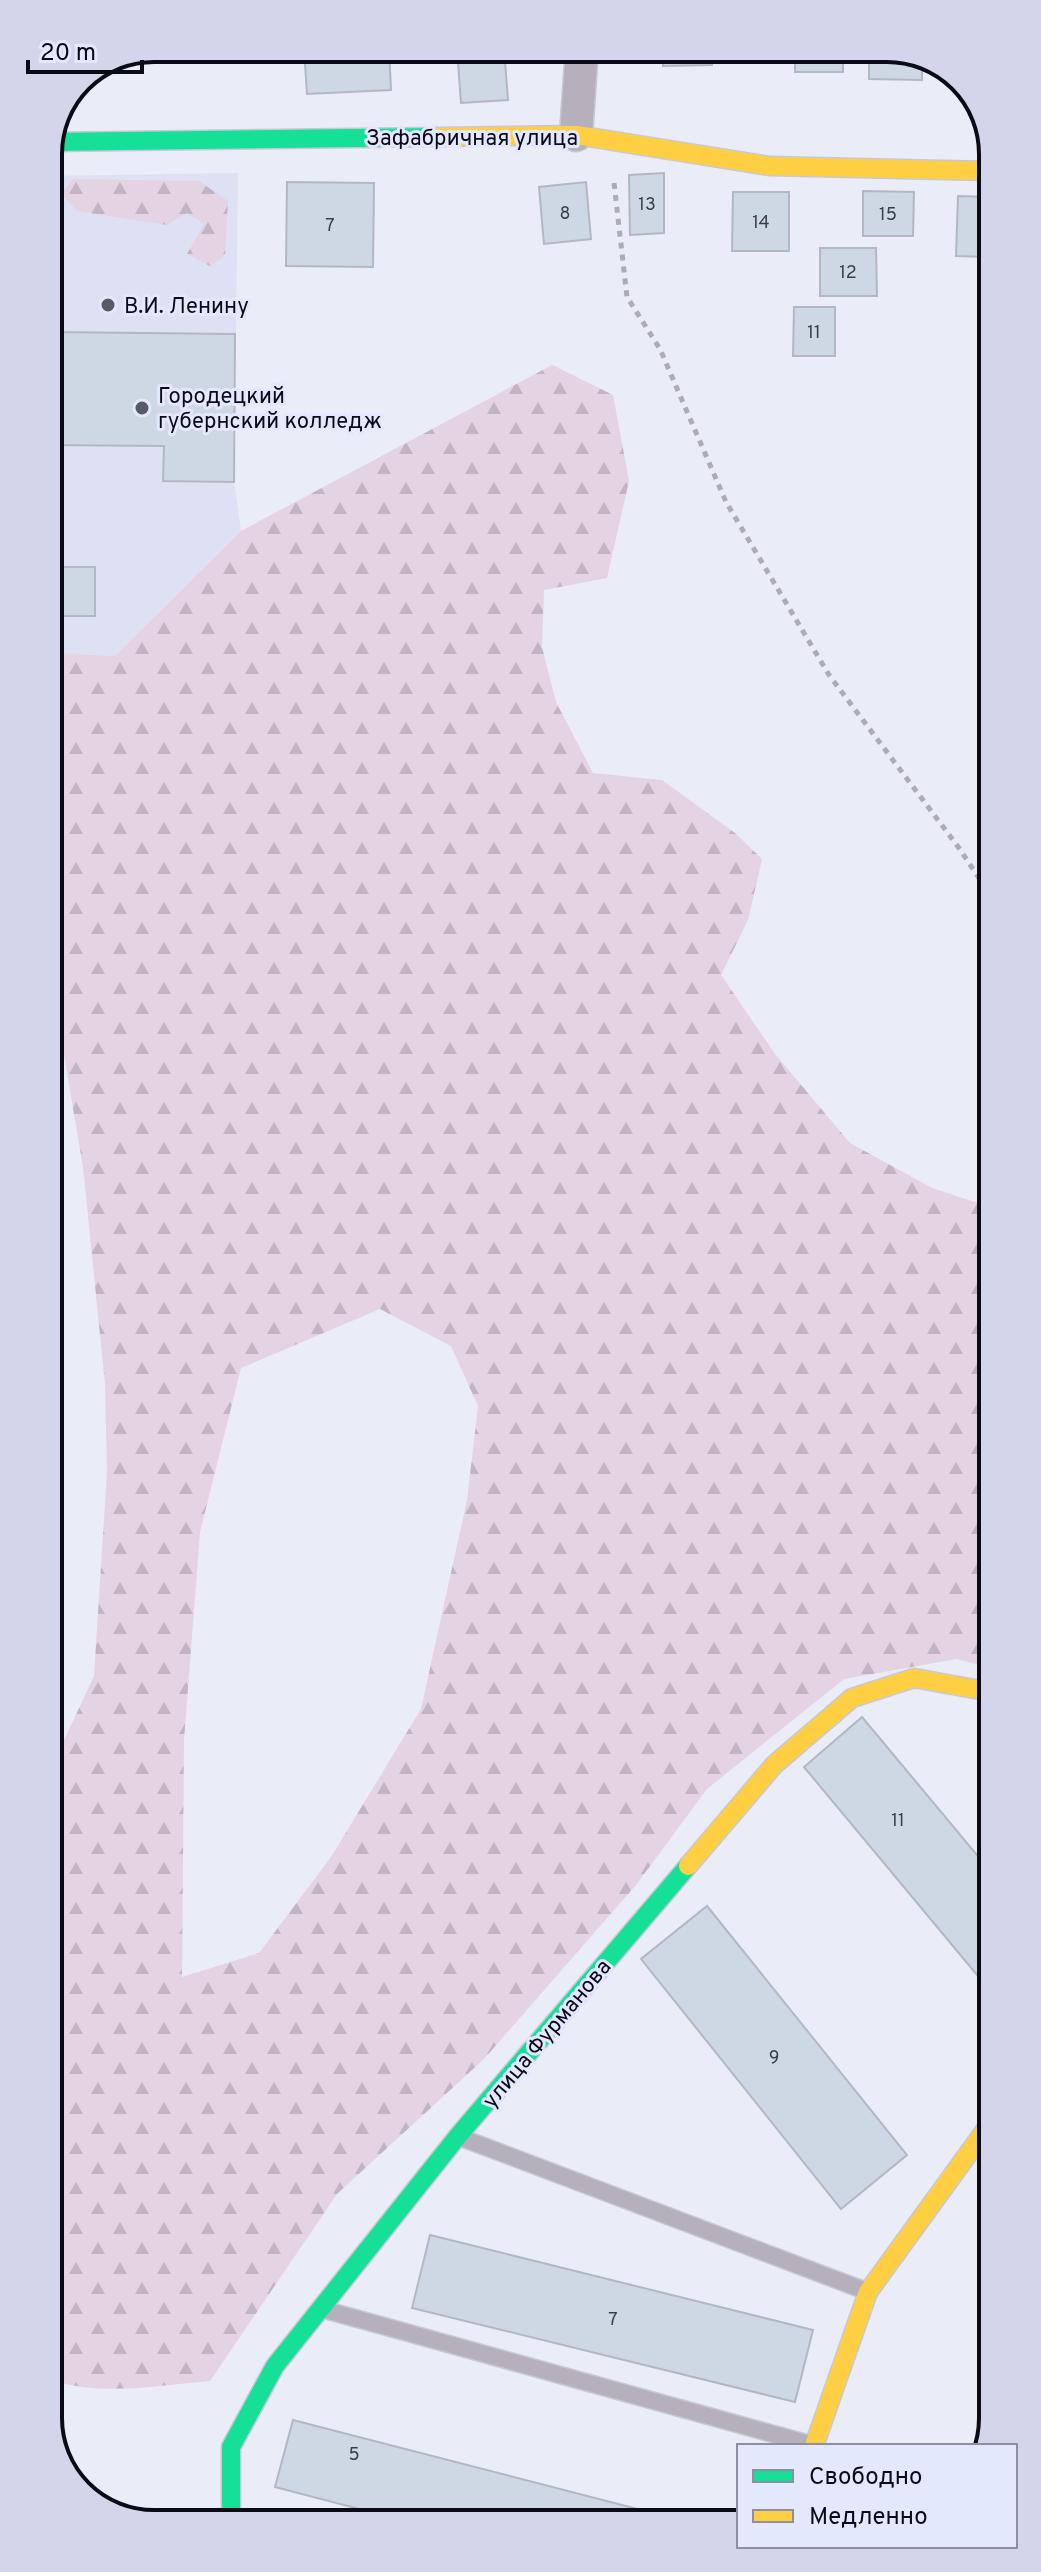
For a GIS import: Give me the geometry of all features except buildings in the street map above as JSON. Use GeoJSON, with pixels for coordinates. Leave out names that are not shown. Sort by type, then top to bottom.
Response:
{"type":"FeatureCollection","features":[{"type":"Feature","properties":{"kind":"street"},"geometry":{"type":"LineString","coordinates":[[576,135],[581,62]]}},
{"type":"Feature","properties":{"kind":"street","name":"Зафабричная улица"},"geometry":{"type":"LineString","coordinates":[[63,142],[576,135],[769,166],[979,171]]}},
{"type":"Feature","properties":{"kind":"street","name":"улица Фурманова"},"geometry":{"type":"LineString","coordinates":[[231,2510],[231,2447],[275,2366],[458,2136],[774,1765],[852,1698],[914,1678],[979,1690]]}},
{"type":"Feature","properties":{"kind":"street"},"geometry":{"type":"LineString","coordinates":[[815,2444],[868,2292],[979,2139]]}},
{"type":"Feature","properties":{"kind":"lane"},"geometry":{"type":"LineString","coordinates":[[458,2136],[868,2292]]}},
{"type":"Feature","properties":{"kind":"lane"},"geometry":{"type":"LineString","coordinates":[[319,2308],[807,2444]]}},
{"type":"Feature","properties":{"kind":"path"},"geometry":{"type":"LineString","coordinates":[[608,140],[627,297],[660,349],[726,502],[829,675],[979,878]]}},
{"type":"Feature","properties":{"kind":"shaded area","name":"Городецкий губернский колледж"},"geometry":{"type":"Polygon","coordinates":[[[238,173],[234,482],[241,531],[115,656],[62,654],[62,176],[238,173]]]}},
{"type":"Feature","properties":{"kind":"green space"},"geometry":{"type":"Polygon","coordinates":[[[73,179],[199,181],[228,201],[225,256],[210,266],[187,254],[204,224],[187,213],[167,225],[77,211],[62,193],[73,179]]]}},
{"type":"Feature","properties":{"kind":"green space"},"geometry":{"type":"Polygon","coordinates":[[[552,365],[613,395],[629,481],[607,578],[544,590],[542,647],[556,702],[593,773],[662,780],[735,833],[762,859],[748,920],[721,975],[775,1054],[850,1143],[932,1188],[979,1203],[979,1665],[957,1659],[844,1679],[707,1789],[636,1885],[484,2059],[337,2194],[210,2381],[111,2389],[62,2382],[62,1745],[94,1676],[107,1472],[105,1384],[83,1167],[62,1043],[62,654],[115,656],[241,531],[552,365]],[[380,1309],[241,1368],[200,1532],[184,1740],[182,1977],[259,1953],[331,1857],[421,1709],[467,1500],[478,1406],[451,1346],[380,1309]]]}},
{"type":"Feature","properties":{"kind":"traffic: fast"},"geometry":{"type":"LineString","coordinates":[[63,142],[436,137]]}},
{"type":"Feature","properties":{"kind":"traffic: fast"},"geometry":{"type":"LineString","coordinates":[[231,2510],[231,2447],[275,2366],[458,2136],[688,1866]]}},
{"type":"Feature","properties":{"kind":"traffic: slow"},"geometry":{"type":"LineString","coordinates":[[436,137],[576,135],[769,166],[979,171]]}},
{"type":"Feature","properties":{"kind":"traffic: slow"},"geometry":{"type":"LineString","coordinates":[[688,1866],[774,1765],[852,1698],[914,1678],[979,1690]]}},
{"type":"Feature","properties":{"kind":"traffic: slow"},"geometry":{"type":"LineString","coordinates":[[815,2444],[868,2292],[979,2139]]}},
{"type":"Feature","properties":{"kind":"place","name":"В.И. Ленину"},"geometry":{"type":"Point","coordinates":[108,305]}},
{"type":"Feature","properties":{"kind":"place","name":"Городецкий губернский колледж"},"geometry":{"type":"Point","coordinates":[142,408]}}]}
